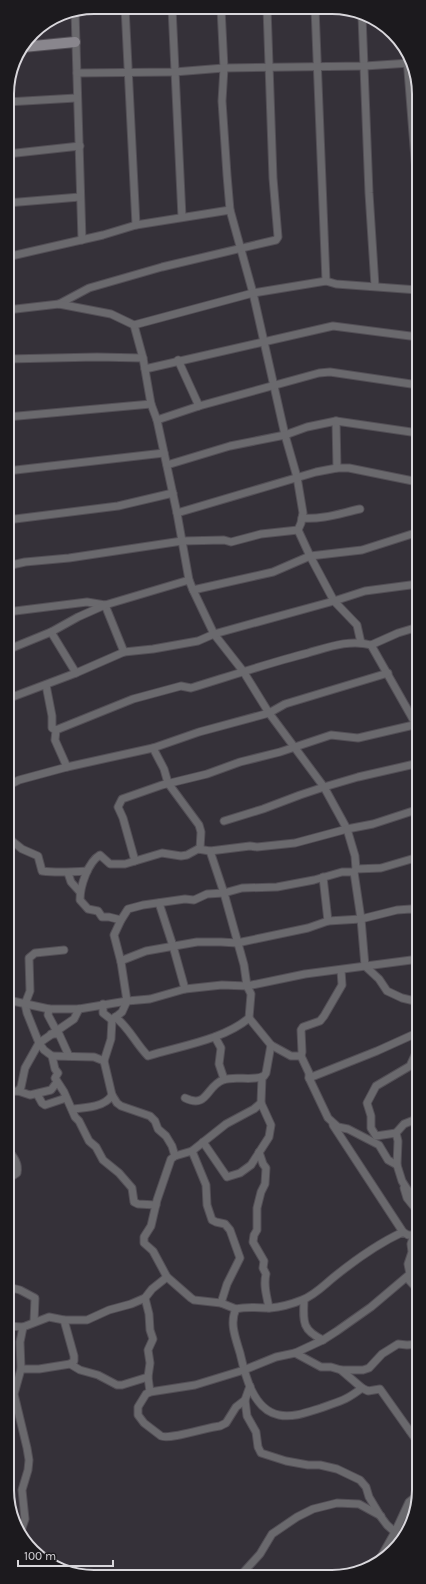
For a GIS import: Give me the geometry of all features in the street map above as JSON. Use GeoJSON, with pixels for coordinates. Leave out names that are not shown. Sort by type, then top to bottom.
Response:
{"type":"FeatureCollection","features":[{"type":"Feature","properties":{"kind":"street"},"geometry":{"type":"LineString","coordinates":[[125,14],[136,225]]}},
{"type":"Feature","properties":{"kind":"street"},"geometry":{"type":"LineString","coordinates":[[172,14],[182,218]]}},
{"type":"Feature","properties":{"kind":"street"},"geometry":{"type":"LineString","coordinates":[[220,14],[224,68],[222,101],[230,210],[253,293],[285,435],[297,477],[303,513],[298,530],[334,601],[357,625],[361,642]]}},
{"type":"Feature","properties":{"kind":"street"},"geometry":{"type":"LineString","coordinates":[[60,304],[90,288],[162,267],[276,240],[278,237],[273,178],[267,14]]}},
{"type":"Feature","properties":{"kind":"street"},"geometry":{"type":"LineString","coordinates":[[315,14],[326,281]]}},
{"type":"Feature","properties":{"kind":"street"},"geometry":{"type":"LineString","coordinates":[[75,17],[76,98],[80,146],[82,240]]}},
{"type":"Feature","properties":{"kind":"street"},"geometry":{"type":"LineString","coordinates":[[362,20],[369,193],[375,286]]}},
{"type":"Feature","properties":{"kind":"street"},"geometry":{"type":"LineString","coordinates":[[29,46],[75,42]]}},
{"type":"Feature","properties":{"kind":"street"},"geometry":{"type":"LineString","coordinates":[[76,73],[174,72],[224,68],[365,66],[406,62]]}},
{"type":"Feature","properties":{"kind":"street"},"geometry":{"type":"LineString","coordinates":[[409,72],[412,116]]}},
{"type":"Feature","properties":{"kind":"street"},"geometry":{"type":"LineString","coordinates":[[14,102],[76,98]]}},
{"type":"Feature","properties":{"kind":"street"},"geometry":{"type":"LineString","coordinates":[[14,153],[80,146]]}},
{"type":"Feature","properties":{"kind":"street"},"geometry":{"type":"LineString","coordinates":[[14,202],[80,197]]}},
{"type":"Feature","properties":{"kind":"street"},"geometry":{"type":"LineString","coordinates":[[14,255],[82,240],[136,225],[230,210]]}},
{"type":"Feature","properties":{"kind":"street"},"geometry":{"type":"LineString","coordinates":[[14,309],[60,304],[111,314],[134,325],[253,293],[326,281],[336,284],[412,289]]}},
{"type":"Feature","properties":{"kind":"street"},"geometry":{"type":"LineString","coordinates":[[134,325],[143,358],[151,404],[157,420],[173,493],[189,580],[193,590],[214,634],[243,671],[269,713],[324,787],[347,829],[355,856],[355,870],[365,966],[379,979],[387,991],[402,998],[412,1000]]}},
{"type":"Feature","properties":{"kind":"street"},"geometry":{"type":"LineString","coordinates":[[145,369],[178,360],[333,326],[412,336]]}},
{"type":"Feature","properties":{"kind":"street"},"geometry":{"type":"LineString","coordinates":[[14,359],[97,357],[143,358]]}},
{"type":"Feature","properties":{"kind":"street"},"geometry":{"type":"LineString","coordinates":[[178,360],[199,406]]}},
{"type":"Feature","properties":{"kind":"street"},"geometry":{"type":"LineString","coordinates":[[157,420],[199,406],[319,373],[330,372],[412,384]]}},
{"type":"Feature","properties":{"kind":"street"},"geometry":{"type":"LineString","coordinates":[[14,416],[151,404]]}},
{"type":"Feature","properties":{"kind":"street"},"geometry":{"type":"LineString","coordinates":[[336,421],[337,468]]}},
{"type":"Feature","properties":{"kind":"street"},"geometry":{"type":"LineString","coordinates":[[167,465],[230,446],[285,435],[307,427],[336,421],[412,432]]}},
{"type":"Feature","properties":{"kind":"street"},"geometry":{"type":"LineString","coordinates":[[14,470],[164,453]]}},
{"type":"Feature","properties":{"kind":"street"},"geometry":{"type":"LineString","coordinates":[[177,513],[297,477],[337,468],[349,468],[412,481]]}},
{"type":"Feature","properties":{"kind":"street"},"geometry":{"type":"LineString","coordinates":[[14,519],[118,506],[173,493]]}},
{"type":"Feature","properties":{"kind":"street"},"geometry":{"type":"LineString","coordinates":[[302,518],[312,519],[360,509]]}},
{"type":"Feature","properties":{"kind":"street"},"geometry":{"type":"LineString","coordinates":[[14,564],[69,558],[182,541],[224,540],[230,542],[261,534],[298,530]]}},
{"type":"Feature","properties":{"kind":"street"},"geometry":{"type":"LineString","coordinates":[[193,590],[273,572],[310,556],[362,550],[412,534]]}},
{"type":"Feature","properties":{"kind":"street"},"geometry":{"type":"LineString","coordinates":[[14,647],[51,632],[78,617],[105,605],[189,580]]}},
{"type":"Feature","properties":{"kind":"street"},"geometry":{"type":"LineString","coordinates":[[14,696],[76,673],[124,652],[153,649],[198,641],[214,634],[365,591],[412,585]]}},
{"type":"Feature","properties":{"kind":"street"},"geometry":{"type":"LineString","coordinates":[[14,611],[87,602],[105,605]]}},
{"type":"Feature","properties":{"kind":"street"},"geometry":{"type":"LineString","coordinates":[[105,605],[124,652]]}},
{"type":"Feature","properties":{"kind":"street"},"geometry":{"type":"LineString","coordinates":[[56,730],[133,699],[181,686],[191,688],[268,663],[346,643],[361,642],[371,645],[398,633],[412,629]]}},
{"type":"Feature","properties":{"kind":"street"},"geometry":{"type":"LineString","coordinates":[[51,632],[76,673]]}},
{"type":"Feature","properties":{"kind":"street"},"geometry":{"type":"LineString","coordinates":[[371,645],[412,715]]}},
{"type":"Feature","properties":{"kind":"street"},"geometry":{"type":"LineString","coordinates":[[14,783],[67,767],[153,748],[199,732],[269,713],[284,704],[388,673]]}},
{"type":"Feature","properties":{"kind":"street"},"geometry":{"type":"LineString","coordinates":[[46,685],[52,716],[52,728],[56,730]]}},
{"type":"Feature","properties":{"kind":"street"},"geometry":{"type":"LineString","coordinates":[[135,861],[123,818],[118,807],[122,799],[168,783],[207,774],[240,762],[275,754],[331,735],[358,738],[412,727]]}},
{"type":"Feature","properties":{"kind":"street"},"geometry":{"type":"LineString","coordinates":[[56,730],[55,740],[67,767]]}},
{"type":"Feature","properties":{"kind":"street"},"geometry":{"type":"LineString","coordinates":[[153,748],[164,770],[168,783],[199,825],[201,832],[200,849]]}},
{"type":"Feature","properties":{"kind":"street"},"geometry":{"type":"LineString","coordinates":[[224,821],[324,787],[358,777],[412,764]]}},
{"type":"Feature","properties":{"kind":"street"},"geometry":{"type":"LineString","coordinates":[[120,920],[102,917],[98,911],[88,908],[80,900],[80,892],[87,871],[100,855],[110,864],[125,864],[162,853],[181,856],[200,849],[210,851],[250,846],[257,847],[295,843],[347,829],[373,824],[412,811]]}},
{"type":"Feature","properties":{"kind":"street"},"geometry":{"type":"LineString","coordinates":[[14,843],[22,849],[38,856],[42,871],[53,873],[63,871],[68,873],[87,871]]}},
{"type":"Feature","properties":{"kind":"street"},"geometry":{"type":"LineString","coordinates":[[103,1004],[103,1014],[122,1022],[132,1038],[148,1056],[215,1037],[243,1024],[249,1018],[251,994],[224,893],[210,851]]}},
{"type":"Feature","properties":{"kind":"street"},"geometry":{"type":"LineString","coordinates":[[175,1156],[172,1146],[166,1136],[158,1130],[155,1121],[150,1116],[121,1106],[117,1103],[112,1094],[104,1061],[111,1039],[114,1019],[122,1012],[127,1000],[121,962],[114,935],[120,920],[128,910],[143,905],[185,899],[194,900],[207,894],[224,893],[254,887],[277,887],[342,872],[381,868],[412,859]]}},
{"type":"Feature","properties":{"kind":"street"},"geometry":{"type":"LineString","coordinates":[[68,873],[70,882],[80,892]]}},
{"type":"Feature","properties":{"kind":"street"},"geometry":{"type":"LineString","coordinates":[[323,877],[328,921]]}},
{"type":"Feature","properties":{"kind":"street"},"geometry":{"type":"LineString","coordinates":[[159,903],[185,989]]}},
{"type":"Feature","properties":{"kind":"street"},"geometry":{"type":"LineString","coordinates":[[121,962],[130,956],[146,951],[173,946],[196,942],[237,943],[308,928],[328,921],[361,919],[397,910],[412,909]]}},
{"type":"Feature","properties":{"kind":"street"},"geometry":{"type":"LineString","coordinates":[[64,950],[46,951],[31,955],[29,958],[30,991],[25,1004],[34,1032],[44,1050],[52,1056],[69,1056],[76,1058],[94,1057],[104,1061]]}},
{"type":"Feature","properties":{"kind":"street"},"geometry":{"type":"LineString","coordinates":[[14,1001],[49,1009],[79,1009],[127,1000],[150,999],[185,989],[222,985],[248,986],[305,974],[412,960]]}},
{"type":"Feature","properties":{"kind":"street"},"geometry":{"type":"LineString","coordinates":[[341,970],[342,985],[324,1016],[320,1021],[303,1027],[301,1030],[301,1056],[309,1073],[309,1078],[328,1118],[403,1232],[408,1235],[412,1234]]}},
{"type":"Feature","properties":{"kind":"street"},"geometry":{"type":"LineString","coordinates":[[49,1009],[48,1015],[53,1032]]}},
{"type":"Feature","properties":{"kind":"street"},"geometry":{"type":"LineString","coordinates":[[18,1091],[21,1087],[25,1068],[39,1043],[74,1019],[79,1009]]}},
{"type":"Feature","properties":{"kind":"street"},"geometry":{"type":"LineString","coordinates":[[249,1018],[271,1045],[291,1056],[301,1056]]}},
{"type":"Feature","properties":{"kind":"street"},"geometry":{"type":"LineString","coordinates":[[53,1032],[59,1034],[69,1056]]}},
{"type":"Feature","properties":{"kind":"street"},"geometry":{"type":"LineString","coordinates":[[309,1078],[412,1035]]}},
{"type":"Feature","properties":{"kind":"street"},"geometry":{"type":"LineString","coordinates":[[215,1037],[221,1048],[219,1064],[224,1080]]}},
{"type":"Feature","properties":{"kind":"street"},"geometry":{"type":"LineString","coordinates":[[203,1142],[227,1177],[240,1173],[251,1165],[269,1137],[272,1124],[261,1103],[262,1077],[266,1073],[271,1045]]}},
{"type":"Feature","properties":{"kind":"street"},"geometry":{"type":"LineString","coordinates":[[52,1056],[55,1069],[58,1074],[55,1078],[64,1092],[89,1141],[96,1147],[103,1160],[119,1173],[130,1185],[132,1188],[134,1202],[138,1204],[156,1205]]}},
{"type":"Feature","properties":{"kind":"street"},"geometry":{"type":"LineString","coordinates":[[412,1062],[410,1066],[376,1086],[367,1103],[371,1116],[371,1128],[376,1136],[396,1133],[404,1124],[412,1121]]}},
{"type":"Feature","properties":{"kind":"street"},"geometry":{"type":"LineString","coordinates":[[185,1098],[192,1101],[199,1101],[210,1093],[214,1084],[224,1080],[262,1077]]}},
{"type":"Feature","properties":{"kind":"street"},"geometry":{"type":"LineString","coordinates":[[14,1091],[18,1091],[30,1096],[51,1090],[57,1082]]}},
{"type":"Feature","properties":{"kind":"street"},"geometry":{"type":"LineString","coordinates":[[37,1094],[42,1103],[45,1105],[66,1098]]}},
{"type":"Feature","properties":{"kind":"street"},"geometry":{"type":"LineString","coordinates":[[72,1109],[86,1108],[108,1101],[112,1094]]}},
{"type":"Feature","properties":{"kind":"street"},"geometry":{"type":"LineString","coordinates":[[261,1103],[254,1109],[226,1124],[192,1151],[175,1156],[169,1161],[151,1226],[144,1237],[144,1243],[153,1251],[167,1277],[194,1300],[221,1303],[236,1309],[248,1306],[269,1308],[290,1305],[304,1300],[359,1258],[389,1238],[403,1232]]}},
{"type":"Feature","properties":{"kind":"street"},"geometry":{"type":"LineString","coordinates":[[332,1123],[338,1127],[348,1129],[379,1145],[388,1160],[397,1165]]}},
{"type":"Feature","properties":{"kind":"street"},"geometry":{"type":"LineString","coordinates":[[396,1133],[398,1140],[397,1165],[407,1198],[412,1204]]}},
{"type":"Feature","properties":{"kind":"street"},"geometry":{"type":"LineString","coordinates":[[192,1151],[206,1185],[207,1205],[212,1220],[225,1224],[230,1230],[240,1258],[227,1284],[221,1303]]}},
{"type":"Feature","properties":{"kind":"street"},"geometry":{"type":"LineString","coordinates":[[259,1152],[262,1164],[266,1168],[266,1175],[257,1208],[257,1230],[254,1235],[253,1242],[264,1261],[263,1268],[266,1274],[264,1281],[265,1291],[269,1308]]}},
{"type":"Feature","properties":{"kind":"street"},"geometry":{"type":"LineString","coordinates":[[14,1157],[18,1168],[17,1173],[14,1175]]}},
{"type":"Feature","properties":{"kind":"street"},"geometry":{"type":"LineString","coordinates":[[402,1181],[406,1189],[412,1195]]}},
{"type":"Feature","properties":{"kind":"street"},"geometry":{"type":"LineString","coordinates":[[245,1400],[236,1407],[226,1423],[220,1426],[163,1438],[144,1424],[138,1415],[138,1407],[146,1394],[150,1392],[195,1385],[295,1353],[323,1340],[371,1307],[407,1278],[410,1274],[408,1264],[412,1252],[411,1244]]}},
{"type":"Feature","properties":{"kind":"street"},"geometry":{"type":"LineString","coordinates":[[14,1326],[23,1327],[50,1317],[64,1320],[87,1320],[109,1310],[131,1304],[145,1298],[152,1289],[167,1277]]}},
{"type":"Feature","properties":{"kind":"street"},"geometry":{"type":"LineString","coordinates":[[407,1278],[412,1283]]}},
{"type":"Feature","properties":{"kind":"street"},"geometry":{"type":"LineString","coordinates":[[14,1288],[35,1298],[34,1322]]}},
{"type":"Feature","properties":{"kind":"street"},"geometry":{"type":"LineString","coordinates":[[145,1298],[149,1314],[150,1330],[153,1338],[148,1350],[150,1368],[148,1377],[150,1392]]}},
{"type":"Feature","properties":{"kind":"street"},"geometry":{"type":"LineString","coordinates":[[304,1300],[304,1316],[307,1329],[312,1334],[323,1340]]}},
{"type":"Feature","properties":{"kind":"street"},"geometry":{"type":"LineString","coordinates":[[236,1309],[233,1323],[244,1370],[250,1386],[262,1405],[278,1415],[306,1414],[344,1401],[362,1388]]}},
{"type":"Feature","properties":{"kind":"street"},"geometry":{"type":"LineString","coordinates":[[21,1369],[39,1369],[70,1364],[74,1361],[64,1320]]}},
{"type":"Feature","properties":{"kind":"street"},"geometry":{"type":"LineString","coordinates":[[22,1527],[25,1519],[22,1490],[28,1470],[29,1460],[28,1448],[14,1394],[21,1369],[20,1342],[23,1327]]}},
{"type":"Feature","properties":{"kind":"street"},"geometry":{"type":"LineString","coordinates":[[295,1353],[321,1367],[331,1367],[341,1370],[363,1370],[369,1368],[382,1354],[398,1344],[412,1345]]}},
{"type":"Feature","properties":{"kind":"street"},"geometry":{"type":"LineString","coordinates":[[70,1364],[80,1370],[98,1375],[122,1386],[148,1377]]}},
{"type":"Feature","properties":{"kind":"street"},"geometry":{"type":"LineString","coordinates":[[341,1370],[362,1388],[368,1391],[380,1388],[412,1434]]}},
{"type":"Feature","properties":{"kind":"street"},"geometry":{"type":"LineString","coordinates":[[250,1386],[245,1400],[247,1416],[256,1432],[258,1447],[262,1453],[286,1461],[308,1465],[320,1465],[337,1469],[360,1480],[387,1525],[395,1532]]}},
{"type":"Feature","properties":{"kind":"street"},"geometry":{"type":"LineString","coordinates":[[385,1550],[411,1500]]}},
{"type":"Feature","properties":{"kind":"street"},"geometry":{"type":"LineString","coordinates":[[245,1570],[260,1554],[272,1534],[297,1517],[314,1509],[337,1504],[359,1504],[381,1516]]}}]}
